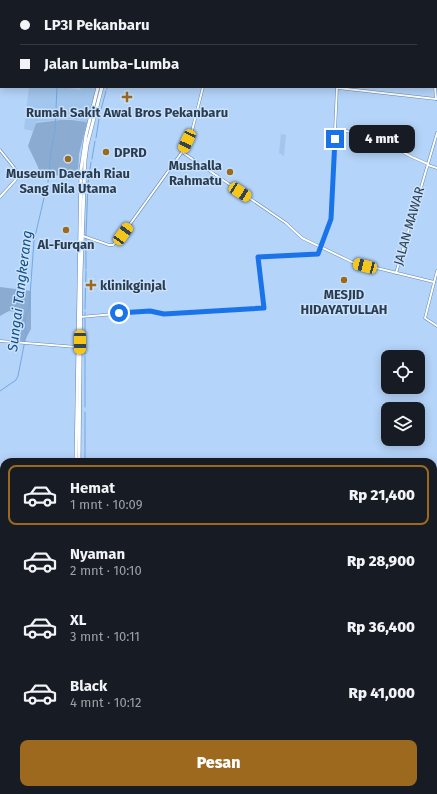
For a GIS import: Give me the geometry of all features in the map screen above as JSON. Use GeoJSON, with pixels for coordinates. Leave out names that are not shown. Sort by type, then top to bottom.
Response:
{"type":"FeatureCollection","features":[{"type":"Feature","properties":{"kind":"main road"},"geometry":{"type":"LineString","coordinates":[[79,458],[78,347],[82,160],[86,135],[98,88]]}},
{"type":"Feature","properties":{"kind":"main road"},"geometry":{"type":"LineString","coordinates":[[76,458],[85,153],[102,88]]}},
{"type":"Feature","properties":{"kind":"street"},"geometry":{"type":"LineString","coordinates":[[83,236],[109,245],[115,244],[182,152],[192,131],[203,88]]}},
{"type":"Feature","properties":{"kind":"street"},"geometry":{"type":"LineString","coordinates":[[80,317],[150,311],[164,314],[264,308],[258,257],[318,254],[331,219],[337,88]]}},
{"type":"Feature","properties":{"kind":"street"},"geometry":{"type":"LineString","coordinates":[[345,88],[436,100],[435,88]]}},
{"type":"Feature","properties":{"kind":"street"},"geometry":{"type":"LineString","coordinates":[[335,129],[373,136],[412,157],[437,168]]}},
{"type":"Feature","properties":{"kind":"street","name":"JALAN MAWAR"},"geometry":{"type":"LineString","coordinates":[[396,273],[437,133]]}},
{"type":"Feature","properties":{"kind":"street"},"geometry":{"type":"LineString","coordinates":[[0,150],[20,175],[0,197]]}},
{"type":"Feature","properties":{"kind":"street"},"geometry":{"type":"LineString","coordinates":[[182,152],[290,226],[302,238],[352,262],[434,282]]}},
{"type":"Feature","properties":{"kind":"street"},"geometry":{"type":"LineString","coordinates":[[437,271],[425,318],[437,326]]}},
{"type":"Feature","properties":{"kind":"street"},"geometry":{"type":"LineString","coordinates":[[0,341],[78,347]]}},
{"type":"Feature","properties":{"kind":"shaded area"},"geometry":{"type":"Polygon","coordinates":[[[29,88],[69,88],[80,90],[81,88],[98,88],[88,122],[72,119],[36,122],[33,131],[24,129],[29,88]]]}},
{"type":"Feature","properties":{"kind":"shaded area"},"geometry":{"type":"Polygon","coordinates":[[[61,120],[87,122],[79,154],[78,176],[40,175],[38,167],[28,146],[36,123],[61,120]]]}},
{"type":"Feature","properties":{"kind":"shaded area"},"geometry":{"type":"Polygon","coordinates":[[[281,134],[286,135],[284,156],[279,153],[281,134]]]}},
{"type":"Feature","properties":{"kind":"shaded area"},"geometry":{"type":"Polygon","coordinates":[[[0,287],[31,291],[31,329],[24,342],[14,341],[16,312],[9,311],[0,316],[0,287]]]}},
{"type":"Feature","properties":{"kind":"waterway","name":"Sungai Tangkerang"},"geometry":{"type":"LineString","coordinates":[[48,182],[51,151],[55,131],[57,88]]}},
{"type":"Feature","properties":{"kind":"waterway"},"geometry":{"type":"LineString","coordinates":[[99,117],[106,91]]}},
{"type":"Feature","properties":{"kind":"waterway"},"geometry":{"type":"LineString","coordinates":[[96,138],[99,119]]}},
{"type":"Feature","properties":{"kind":"waterway"},"geometry":{"type":"LineString","coordinates":[[92,159],[95,141]]}},
{"type":"Feature","properties":{"kind":"waterway"},"geometry":{"type":"LineString","coordinates":[[86,236],[88,183],[91,162]]}},
{"type":"Feature","properties":{"kind":"waterway","name":"Sungai Tangkerang"},"geometry":{"type":"LineString","coordinates":[[0,391],[16,380],[18,376],[26,335],[25,317],[29,309],[34,241],[47,185]]}},
{"type":"Feature","properties":{"kind":"waterway"},"geometry":{"type":"LineString","coordinates":[[86,239],[86,269]]}},
{"type":"Feature","properties":{"kind":"waterway"},"geometry":{"type":"LineString","coordinates":[[85,309],[86,271]]}},
{"type":"Feature","properties":{"kind":"waterway"},"geometry":{"type":"LineString","coordinates":[[85,318],[85,354]]}},
{"type":"Feature","properties":{"kind":"waterway"},"geometry":{"type":"LineString","coordinates":[[85,356],[85,407]]}},
{"type":"Feature","properties":{"kind":"waterway"},"geometry":{"type":"LineString","coordinates":[[85,412],[85,458]]}},
{"type":"Feature","properties":{"kind":"place","name":"Rumah Sakit Awal Bros Pekanbaru"},"geometry":{"type":"Point","coordinates":[127,97]}},
{"type":"Feature","properties":{"kind":"place","name":"DPRD"},"geometry":{"type":"Point","coordinates":[106,152]}},
{"type":"Feature","properties":{"kind":"place","name":"Museum Daerah Riau Sang Nila Utama"},"geometry":{"type":"Point","coordinates":[68,159]}},
{"type":"Feature","properties":{"kind":"place","name":"Mushalla Rahmatu"},"geometry":{"type":"Point","coordinates":[230,172]}},
{"type":"Feature","properties":{"kind":"place","name":"Al-Furqan"},"geometry":{"type":"Point","coordinates":[66,230]}},
{"type":"Feature","properties":{"kind":"place","name":"MESJID HIDAYATULLAH"},"geometry":{"type":"Point","coordinates":[344,280]}},
{"type":"Feature","properties":{"kind":"place","name":"klinikginjal"},"geometry":{"type":"Point","coordinates":[91,285]}},
{"type":"Feature","properties":{"kind":"route"},"geometry":{"type":"LineString","coordinates":[[119,313],[150,311],[164,314],[264,308],[258,257],[318,254],[331,219],[335,139]]}}]}
